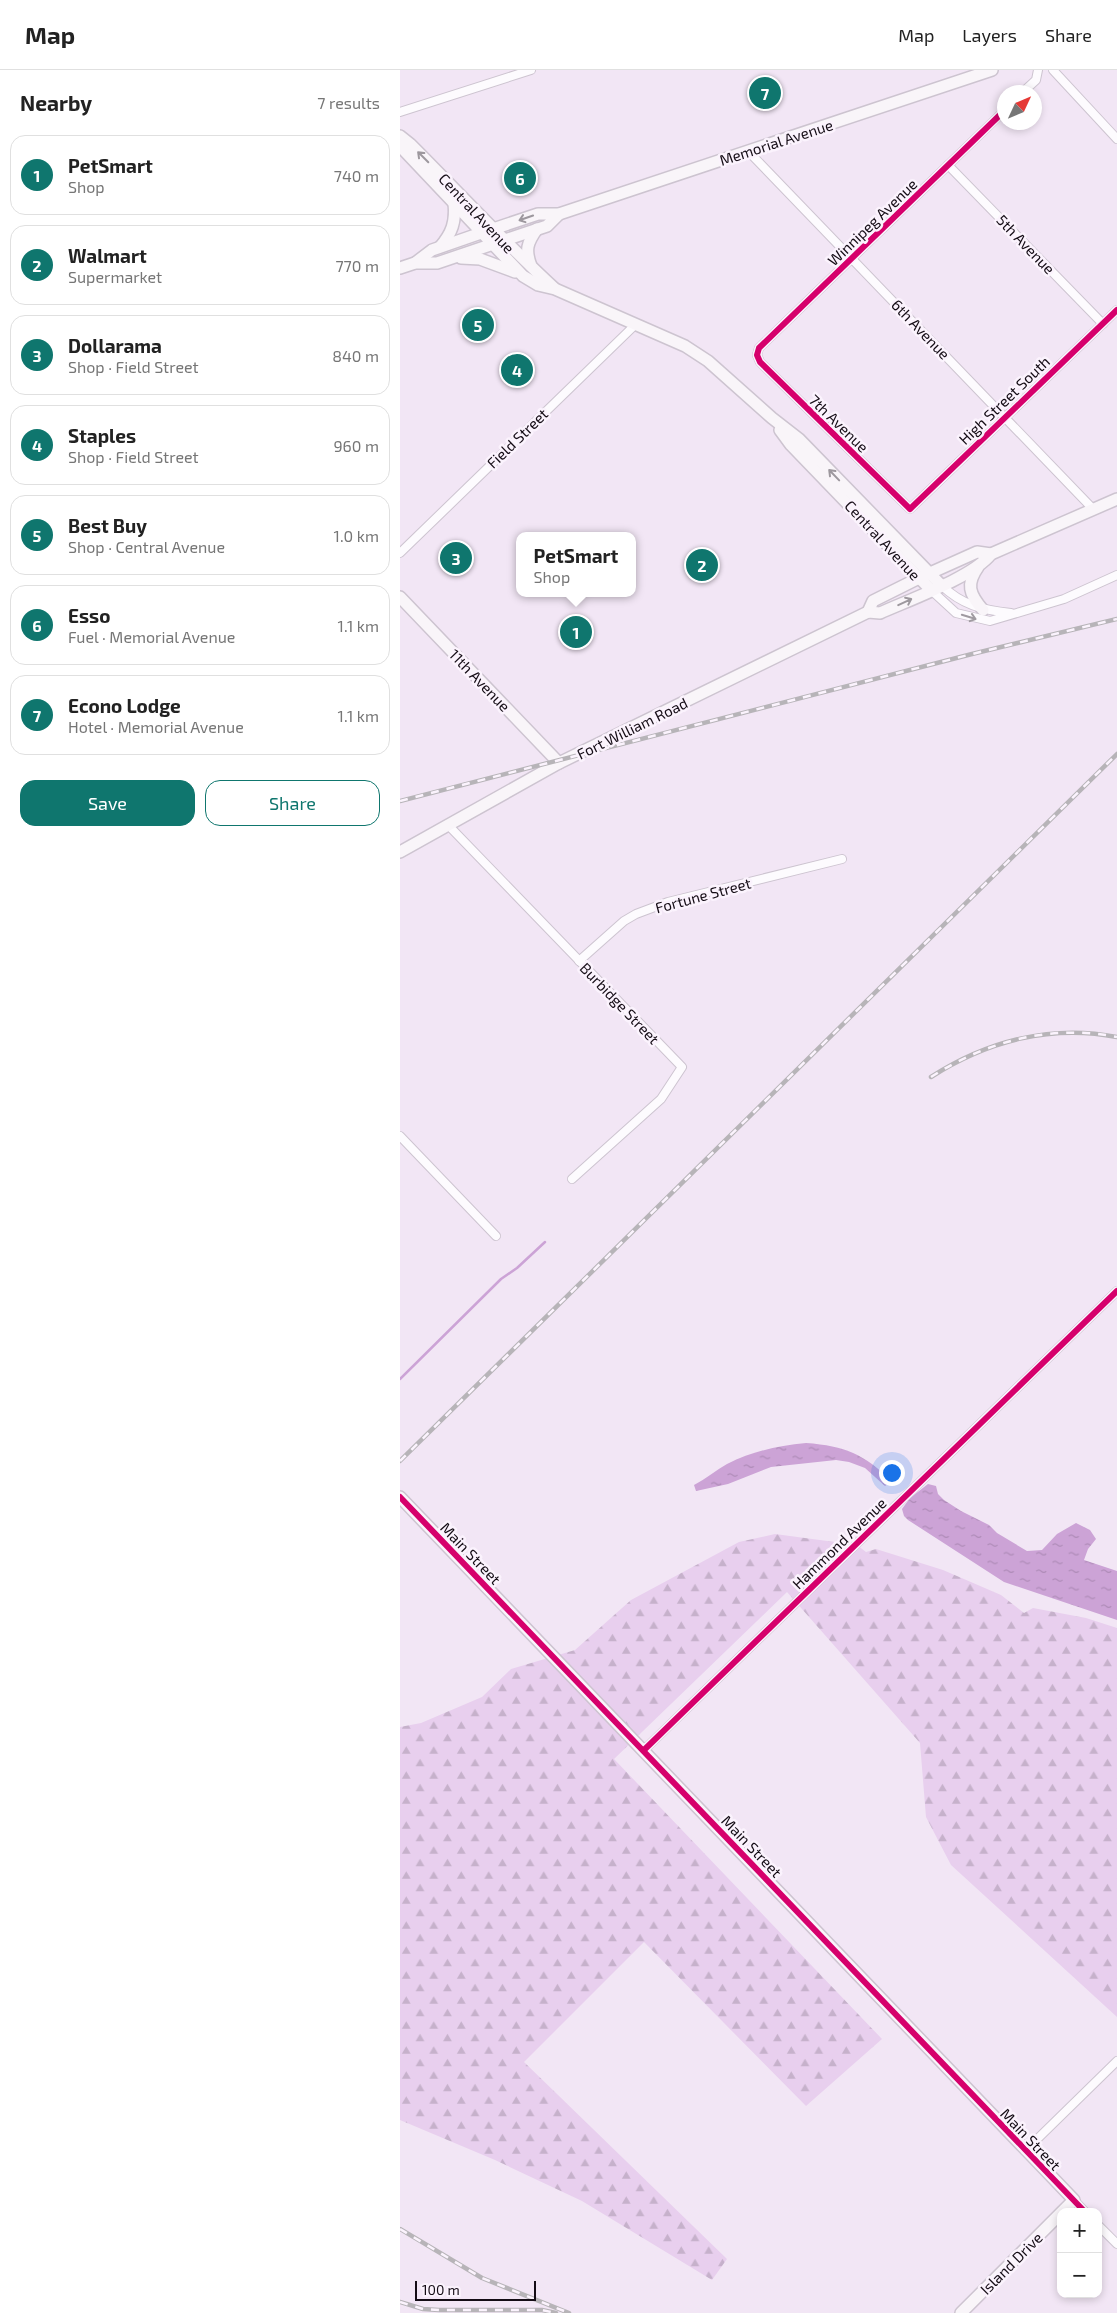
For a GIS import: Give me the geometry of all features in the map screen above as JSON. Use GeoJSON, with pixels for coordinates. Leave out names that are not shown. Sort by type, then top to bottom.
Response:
{"type":"FeatureCollection","features":[{"type":"Feature","properties":{"kind":"main road","name":"Memorial Avenue"},"geometry":{"type":"LineString","coordinates":[[415,263],[432,250],[481,233],[538,214],[559,214],[992,70]]}},
{"type":"Feature","properties":{"kind":"main road","name":"Central Avenue"},"geometry":{"type":"LineString","coordinates":[[400,136],[505,240],[527,273]]}},
{"type":"Feature","properties":{"kind":"main road","name":"Central Avenue"},"geometry":{"type":"LineString","coordinates":[[400,146],[492,245],[527,273],[555,289],[698,352],[772,418],[799,439],[930,574],[936,587]]}},
{"type":"Feature","properties":{"kind":"main road"},"geometry":{"type":"LineString","coordinates":[[440,248],[453,228],[454,203]]}},
{"type":"Feature","properties":{"kind":"main road","name":"Memorial Avenue"},"geometry":{"type":"LineString","coordinates":[[400,268],[415,263],[437,263],[492,245],[547,226],[559,214]]}},
{"type":"Feature","properties":{"kind":"main road"},"geometry":{"type":"LineString","coordinates":[[446,260],[480,259],[527,273],[527,242],[537,229]]}},
{"type":"Feature","properties":{"kind":"main road","name":"Central Avenue"},"geometry":{"type":"LineString","coordinates":[[772,418],[791,445],[919,578],[936,587]]}},
{"type":"Feature","properties":{"kind":"main road","name":"Fort William Road"},"geometry":{"type":"LineString","coordinates":[[400,852],[559,763],[868,612],[880,613],[984,563],[991,554],[1117,499]]}},
{"type":"Feature","properties":{"kind":"main road","name":"Fort William Road"},"geometry":{"type":"LineString","coordinates":[[868,612],[873,601],[919,578],[978,552],[991,554]]}},
{"type":"Feature","properties":{"kind":"main road"},"geometry":{"type":"LineString","coordinates":[[978,566],[970,582],[969,590],[973,599],[983,610]]}},
{"type":"Feature","properties":{"kind":"main road","name":"11th Avenue"},"geometry":{"type":"LineString","coordinates":[[400,597],[559,763]]}},
{"type":"Feature","properties":{"kind":"main road","name":"Main Street"},"geometry":{"type":"LineString","coordinates":[[400,1497],[1074,2200]]}},
{"type":"Feature","properties":{"kind":"main road","name":"Island Drive"},"geometry":{"type":"LineString","coordinates":[[1066,2208],[1074,2200]]}},
{"type":"Feature","properties":{"kind":"main road","name":"Island Drive"},"geometry":{"type":"LineString","coordinates":[[961,2313],[1057,2217]]}},
{"type":"Feature","properties":{"kind":"street"},"geometry":{"type":"LineString","coordinates":[[400,112],[531,70]]}},
{"type":"Feature","properties":{"kind":"street"},"geometry":{"type":"LineString","coordinates":[[1031,85],[1036,80],[1038,70]]}},
{"type":"Feature","properties":{"kind":"street"},"geometry":{"type":"LineString","coordinates":[[1053,70],[1117,139]]}},
{"type":"Feature","properties":{"kind":"street","name":"Winnipeg Avenue"},"geometry":{"type":"LineString","coordinates":[[758,351],[997,118]]}},
{"type":"Feature","properties":{"kind":"street","name":"6th Avenue"},"geometry":{"type":"LineString","coordinates":[[748,151],[853,258],[1092,509]]}},
{"type":"Feature","properties":{"kind":"street","name":"5th Avenue"},"geometry":{"type":"LineString","coordinates":[[948,165],[1103,324]]}},
{"type":"Feature","properties":{"kind":"street","name":"High Street South"},"geometry":{"type":"LineString","coordinates":[[910,510],[1004,417],[1117,310]]}},
{"type":"Feature","properties":{"kind":"street","name":"Field Street"},"geometry":{"type":"LineString","coordinates":[[400,553],[636,324]]}},
{"type":"Feature","properties":{"kind":"street","name":"7th Avenue"},"geometry":{"type":"LineString","coordinates":[[758,351],[760,362],[768,372],[910,510]]}},
{"type":"Feature","properties":{"kind":"street","name":"Central Avenue"},"geometry":{"type":"LineString","coordinates":[[936,587],[956,612],[990,621],[1064,599],[1117,575]]}},
{"type":"Feature","properties":{"kind":"street","name":"Central Avenue"},"geometry":{"type":"LineString","coordinates":[[936,587],[983,610],[1015,614]]}},
{"type":"Feature","properties":{"kind":"street","name":"Burbidge Street"},"geometry":{"type":"LineString","coordinates":[[449,826],[682,1068],[661,1099],[572,1179]]}},
{"type":"Feature","properties":{"kind":"street","name":"Fortune Street"},"geometry":{"type":"LineString","coordinates":[[579,961],[624,921],[652,908],[695,895],[842,859]]}},
{"type":"Feature","properties":{"kind":"street"},"geometry":{"type":"LineString","coordinates":[[400,1136],[496,1236]]}},
{"type":"Feature","properties":{"kind":"street","name":"Hammond Avenue"},"geometry":{"type":"LineString","coordinates":[[644,1750],[1117,1291]]}},
{"type":"Feature","properties":{"kind":"street"},"geometry":{"type":"LineString","coordinates":[[1025,2151],[1117,2060]]}},
{"type":"Feature","properties":{"kind":"street","name":"Main Street"},"geometry":{"type":"LineString","coordinates":[[1074,2200],[1081,2208]]}},
{"type":"Feature","properties":{"kind":"street"},"geometry":{"type":"LineString","coordinates":[[1102,2229],[1117,2244]]}},
{"type":"Feature","properties":{"kind":"green space"},"geometry":{"type":"Polygon","coordinates":[[[775,1534],[857,1545],[866,1552],[876,1549],[943,1570],[1001,1595],[1024,1613],[1033,1608],[1086,1618],[1117,1628],[1117,2017],[951,1865],[926,1817],[920,1743],[787,1592],[614,1759],[882,2039],[806,2106],[644,1942],[524,2062],[727,2259],[712,2280],[582,2201],[495,2160],[400,2120],[400,1727],[421,1723],[482,1697],[511,1669],[575,1650],[631,1600],[739,1542],[775,1534]]]}},
{"type":"Feature","properties":{"kind":"water"},"geometry":{"type":"Polygon","coordinates":[[[806,1443],[832,1446],[853,1453],[872,1464],[892,1481],[885,1486],[865,1468],[849,1462],[836,1460],[771,1467],[728,1484],[696,1491],[694,1485],[737,1459],[765,1450],[806,1443]]]}},
{"type":"Feature","properties":{"kind":"water"},"geometry":{"type":"Polygon","coordinates":[[[928,1484],[936,1486],[938,1494],[944,1500],[989,1525],[997,1533],[1027,1551],[1042,1550],[1057,1534],[1076,1523],[1090,1530],[1096,1539],[1088,1549],[1084,1560],[1117,1571],[1117,1620],[1004,1582],[908,1520],[904,1516],[902,1509],[910,1498],[928,1484]]]}},
{"type":"Feature","properties":{"kind":"waterway"},"geometry":{"type":"LineString","coordinates":[[400,1379],[501,1279],[517,1268],[545,1242]]}},
{"type":"Feature","properties":{"kind":"railway"},"geometry":{"type":"LineString","coordinates":[[400,801],[972,654],[1117,619]]}},
{"type":"Feature","properties":{"kind":"railway"},"geometry":{"type":"LineString","coordinates":[[400,1461],[1117,754]]}},
{"type":"Feature","properties":{"kind":"railway"},"geometry":{"type":"LineString","coordinates":[[931,1077],[952,1064],[974,1054],[1020,1039],[1044,1034],[1068,1033],[1117,1037]]}},
{"type":"Feature","properties":{"kind":"railway"},"geometry":{"type":"LineString","coordinates":[[400,2229],[482,2278],[569,2313]]}},
{"type":"Feature","properties":{"kind":"railway"},"geometry":{"type":"LineString","coordinates":[[400,2302],[423,2309],[542,2310],[556,2313]]}},
{"type":"Feature","properties":{"kind":"cycle path"},"geometry":{"type":"LineString","coordinates":[[997,118],[759,348],[757,355],[760,362],[910,509],[1117,310]]}},
{"type":"Feature","properties":{"kind":"cycle path"},"geometry":{"type":"LineString","coordinates":[[644,1750],[1117,1291]]}},
{"type":"Feature","properties":{"kind":"cycle path"},"geometry":{"type":"LineString","coordinates":[[400,1497],[1081,2208]]}},
{"type":"Feature","properties":{"kind":"place","name":"Econo Lodge"},"geometry":{"type":"Point","coordinates":[765,93]}},
{"type":"Feature","properties":{"kind":"place","name":"Esso"},"geometry":{"type":"Point","coordinates":[520,178]}},
{"type":"Feature","properties":{"kind":"place","name":"Best Buy"},"geometry":{"type":"Point","coordinates":[478,325]}},
{"type":"Feature","properties":{"kind":"place","name":"Staples"},"geometry":{"type":"Point","coordinates":[517,370]}},
{"type":"Feature","properties":{"kind":"place","name":"Dollarama"},"geometry":{"type":"Point","coordinates":[456,558]}},
{"type":"Feature","properties":{"kind":"place","name":"Walmart"},"geometry":{"type":"Point","coordinates":[702,565]}},
{"type":"Feature","properties":{"kind":"place","name":"PetSmart"},"geometry":{"type":"Point","coordinates":[576,632]}}]}
